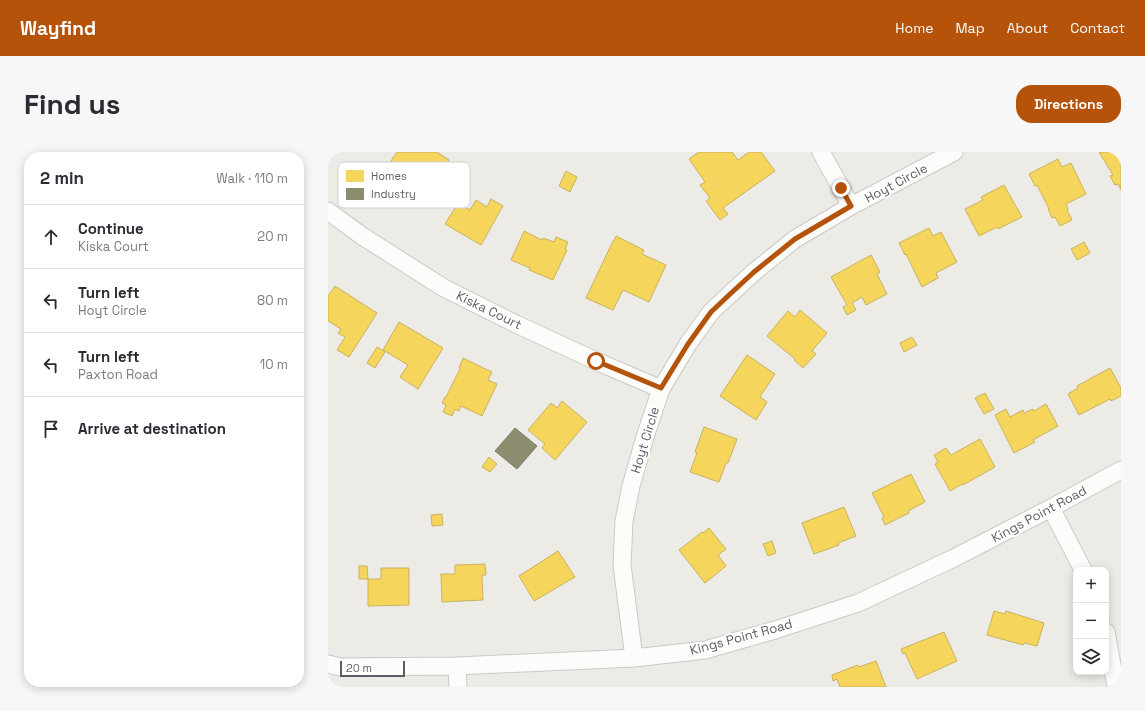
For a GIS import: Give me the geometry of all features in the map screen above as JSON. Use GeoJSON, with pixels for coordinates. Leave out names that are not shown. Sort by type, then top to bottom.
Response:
{"type":"FeatureCollection","features":[{"type":"Feature","properties":{"kind":"street"},"geometry":{"type":"LineString","coordinates":[[821,152],[851,206]]}},
{"type":"Feature","properties":{"kind":"street","name":"Hoyt Circle"},"geometry":{"type":"LineString","coordinates":[[634,658],[622,565],[624,521],[631,486],[661,388],[688,344],[711,312],[754,272],[795,239],[851,206],[954,152]]}},
{"type":"Feature","properties":{"kind":"street","name":"Kiska Court"},"geometry":{"type":"LineString","coordinates":[[328,211],[362,236],[444,288],[516,324],[596,361],[661,388]]}},
{"type":"Feature","properties":{"kind":"street","name":"Kings Point Road"},"geometry":{"type":"LineString","coordinates":[[328,664],[340,668],[457,666],[634,658],[705,650],[858,604],[954,558],[1121,470]]}},
{"type":"Feature","properties":{"kind":"street"},"geometry":{"type":"LineString","coordinates":[[1051,508],[1081,567]]}},
{"type":"Feature","properties":{"kind":"street"},"geometry":{"type":"LineString","coordinates":[[1107,639],[1116,687]]}},
{"type":"Feature","properties":{"kind":"street"},"geometry":{"type":"LineString","coordinates":[[457,666],[458,687]]}},
{"type":"Feature","properties":{"kind":"building: Homes"},"geometry":{"type":"Polygon","coordinates":[[[397,152],[437,152],[449,160],[448,162],[391,161],[397,152]]]}},
{"type":"Feature","properties":{"kind":"building: Homes"},"geometry":{"type":"Polygon","coordinates":[[[699,152],[732,152],[738,160],[749,152],[761,152],[775,171],[723,208],[728,214],[720,220],[706,201],[710,198],[700,185],[705,182],[689,159],[699,152]]]}},
{"type":"Feature","properties":{"kind":"building: Homes"},"geometry":{"type":"Polygon","coordinates":[[[1099,152],[1121,152],[1121,190],[1118,184],[1115,185],[1110,176],[1113,175],[1099,152]]]}},
{"type":"Feature","properties":{"kind":"building: Homes"},"geometry":{"type":"Polygon","coordinates":[[[1058,159],[1062,167],[1071,163],[1086,194],[1066,204],[1072,220],[1060,226],[1055,217],[1052,218],[1037,185],[1035,186],[1029,174],[1058,159]]]}},
{"type":"Feature","properties":{"kind":"building: Homes"},"geometry":{"type":"Polygon","coordinates":[[[566,171],[577,177],[570,192],[559,186],[566,171]]]}},
{"type":"Feature","properties":{"kind":"building: Homes"},"geometry":{"type":"Polygon","coordinates":[[[1004,185],[1022,217],[998,229],[997,227],[979,236],[965,209],[983,200],[981,197],[1004,185]]]}},
{"type":"Feature","properties":{"kind":"building: Homes"},"geometry":{"type":"Polygon","coordinates":[[[491,199],[503,206],[481,245],[445,224],[455,208],[467,208],[470,210],[476,200],[487,207],[491,199]]]}},
{"type":"Feature","properties":{"kind":"building: Homes"},"geometry":{"type":"Polygon","coordinates":[[[929,228],[933,236],[941,232],[957,262],[936,273],[938,278],[922,287],[899,243],[929,228]]]}},
{"type":"Feature","properties":{"kind":"building: Homes"},"geometry":{"type":"Polygon","coordinates":[[[524,231],[542,240],[543,238],[554,242],[556,237],[568,242],[565,249],[567,250],[553,280],[529,270],[530,268],[511,260],[524,231]]]}},
{"type":"Feature","properties":{"kind":"building: Homes"},"geometry":{"type":"Polygon","coordinates":[[[616,236],[644,250],[642,254],[666,265],[649,302],[623,290],[613,310],[586,298],[616,236]]]}},
{"type":"Feature","properties":{"kind":"building: Homes"},"geometry":{"type":"Polygon","coordinates":[[[1084,242],[1090,253],[1077,260],[1071,249],[1084,242]]]}},
{"type":"Feature","properties":{"kind":"building: Homes"},"geometry":{"type":"Polygon","coordinates":[[[871,255],[880,272],[877,274],[887,294],[866,305],[862,297],[852,303],[856,310],[847,315],[843,307],[847,305],[831,277],[871,255]]]}},
{"type":"Feature","properties":{"kind":"building: Homes"},"geometry":{"type":"Polygon","coordinates":[[[335,286],[377,313],[349,357],[337,350],[345,337],[338,333],[341,329],[328,321],[328,296],[335,286]]]}},
{"type":"Feature","properties":{"kind":"building: Homes"},"geometry":{"type":"Polygon","coordinates":[[[800,310],[827,333],[812,351],[816,354],[803,368],[794,360],[795,359],[767,336],[788,311],[795,317],[800,310]]]}},
{"type":"Feature","properties":{"kind":"building: Homes"},"geometry":{"type":"Polygon","coordinates":[[[399,322],[443,348],[418,389],[400,377],[408,365],[383,350],[399,322]]]}},
{"type":"Feature","properties":{"kind":"building: Homes"},"geometry":{"type":"Polygon","coordinates":[[[912,337],[917,345],[904,352],[900,343],[912,337]]]}},
{"type":"Feature","properties":{"kind":"building: Homes"},"geometry":{"type":"Polygon","coordinates":[[[377,347],[385,352],[375,368],[367,363],[377,347]]]}},
{"type":"Feature","properties":{"kind":"building: Homes"},"geometry":{"type":"Polygon","coordinates":[[[747,355],[775,374],[760,397],[767,402],[756,420],[720,396],[747,355]]]}},
{"type":"Feature","properties":{"kind":"building: Homes"},"geometry":{"type":"Polygon","coordinates":[[[463,358],[492,372],[488,380],[497,384],[482,416],[461,406],[459,411],[455,409],[452,416],[443,412],[446,405],[442,403],[460,369],[459,368],[463,358]]]}},
{"type":"Feature","properties":{"kind":"building: Homes"},"geometry":{"type":"Polygon","coordinates":[[[1110,368],[1121,388],[1121,396],[1111,401],[1110,399],[1079,415],[1068,394],[1078,388],[1077,386],[1110,368]]]}},
{"type":"Feature","properties":{"kind":"building: Homes"},"geometry":{"type":"Polygon","coordinates":[[[985,393],[994,409],[984,414],[975,398],[985,393]]]}},
{"type":"Feature","properties":{"kind":"building: Homes"},"geometry":{"type":"Polygon","coordinates":[[[562,401],[587,422],[555,460],[542,448],[545,444],[528,430],[551,403],[557,408],[562,401]]]}},
{"type":"Feature","properties":{"kind":"building: Homes"},"geometry":{"type":"Polygon","coordinates":[[[1046,404],[1058,426],[1033,440],[1035,442],[1014,453],[995,415],[1006,409],[1010,417],[1023,410],[1024,413],[1033,409],[1034,411],[1046,404]]]}},
{"type":"Feature","properties":{"kind":"building: Homes"},"geometry":{"type":"Polygon","coordinates":[[[704,427],[737,439],[719,482],[690,472],[704,427]]]}},
{"type":"Feature","properties":{"kind":"building: Homes"},"geometry":{"type":"Polygon","coordinates":[[[980,439],[995,467],[950,491],[935,464],[938,462],[934,455],[946,448],[951,455],[980,439]]]}},
{"type":"Feature","properties":{"kind":"building: Homes"},"geometry":{"type":"Polygon","coordinates":[[[489,457],[497,464],[490,472],[482,467],[489,457]]]}},
{"type":"Feature","properties":{"kind":"building: Homes"},"geometry":{"type":"Polygon","coordinates":[[[911,474],[925,502],[908,511],[909,513],[885,525],[882,518],[884,517],[872,493],[911,474]]]}},
{"type":"Feature","properties":{"kind":"building: Homes"},"geometry":{"type":"Polygon","coordinates":[[[844,507],[856,536],[838,543],[839,545],[814,554],[802,523],[844,507]]]}},
{"type":"Feature","properties":{"kind":"building: Homes"},"geometry":{"type":"Polygon","coordinates":[[[442,514],[443,525],[432,526],[431,515],[442,514]]]}},
{"type":"Feature","properties":{"kind":"building: Homes"},"geometry":{"type":"Polygon","coordinates":[[[709,528],[726,549],[718,555],[726,566],[705,583],[679,550],[709,528]]]}},
{"type":"Feature","properties":{"kind":"building: Homes"},"geometry":{"type":"Polygon","coordinates":[[[772,541],[776,553],[768,556],[763,544],[772,541]]]}},
{"type":"Feature","properties":{"kind":"building: Homes"},"geometry":{"type":"Polygon","coordinates":[[[558,551],[575,577],[534,601],[519,576],[558,551]]]}},
{"type":"Feature","properties":{"kind":"building: Homes"},"geometry":{"type":"Polygon","coordinates":[[[485,564],[486,575],[482,575],[483,600],[442,602],[441,574],[455,574],[455,565],[485,564]]]}},
{"type":"Feature","properties":{"kind":"building: Homes"},"geometry":{"type":"Polygon","coordinates":[[[359,566],[367,566],[368,579],[359,579],[359,566]]]}},
{"type":"Feature","properties":{"kind":"building: Homes"},"geometry":{"type":"Polygon","coordinates":[[[381,568],[409,568],[409,605],[368,606],[368,579],[381,579],[381,568]]]}},
{"type":"Feature","properties":{"kind":"building: Homes"},"geometry":{"type":"Polygon","coordinates":[[[994,611],[1005,614],[1006,611],[1044,623],[1037,646],[1024,643],[1023,645],[987,635],[994,611]]]}},
{"type":"Feature","properties":{"kind":"building: Homes"},"geometry":{"type":"Polygon","coordinates":[[[944,632],[957,661],[917,679],[905,653],[903,654],[901,649],[944,632]]]}},
{"type":"Feature","properties":{"kind":"building: Homes"},"geometry":{"type":"Polygon","coordinates":[[[876,661],[886,687],[840,687],[837,679],[833,681],[832,675],[858,665],[859,667],[876,661]]]}},
{"type":"Feature","properties":{"kind":"building: Industry"},"geometry":{"type":"Polygon","coordinates":[[[515,428],[537,446],[517,469],[495,451],[515,428]]]}},
{"type":"Feature","properties":{"kind":"route"},"geometry":{"type":"LineString","coordinates":[[596,361],[661,388],[688,344],[711,312],[754,272],[795,239],[851,206],[841,188]]}}]}
